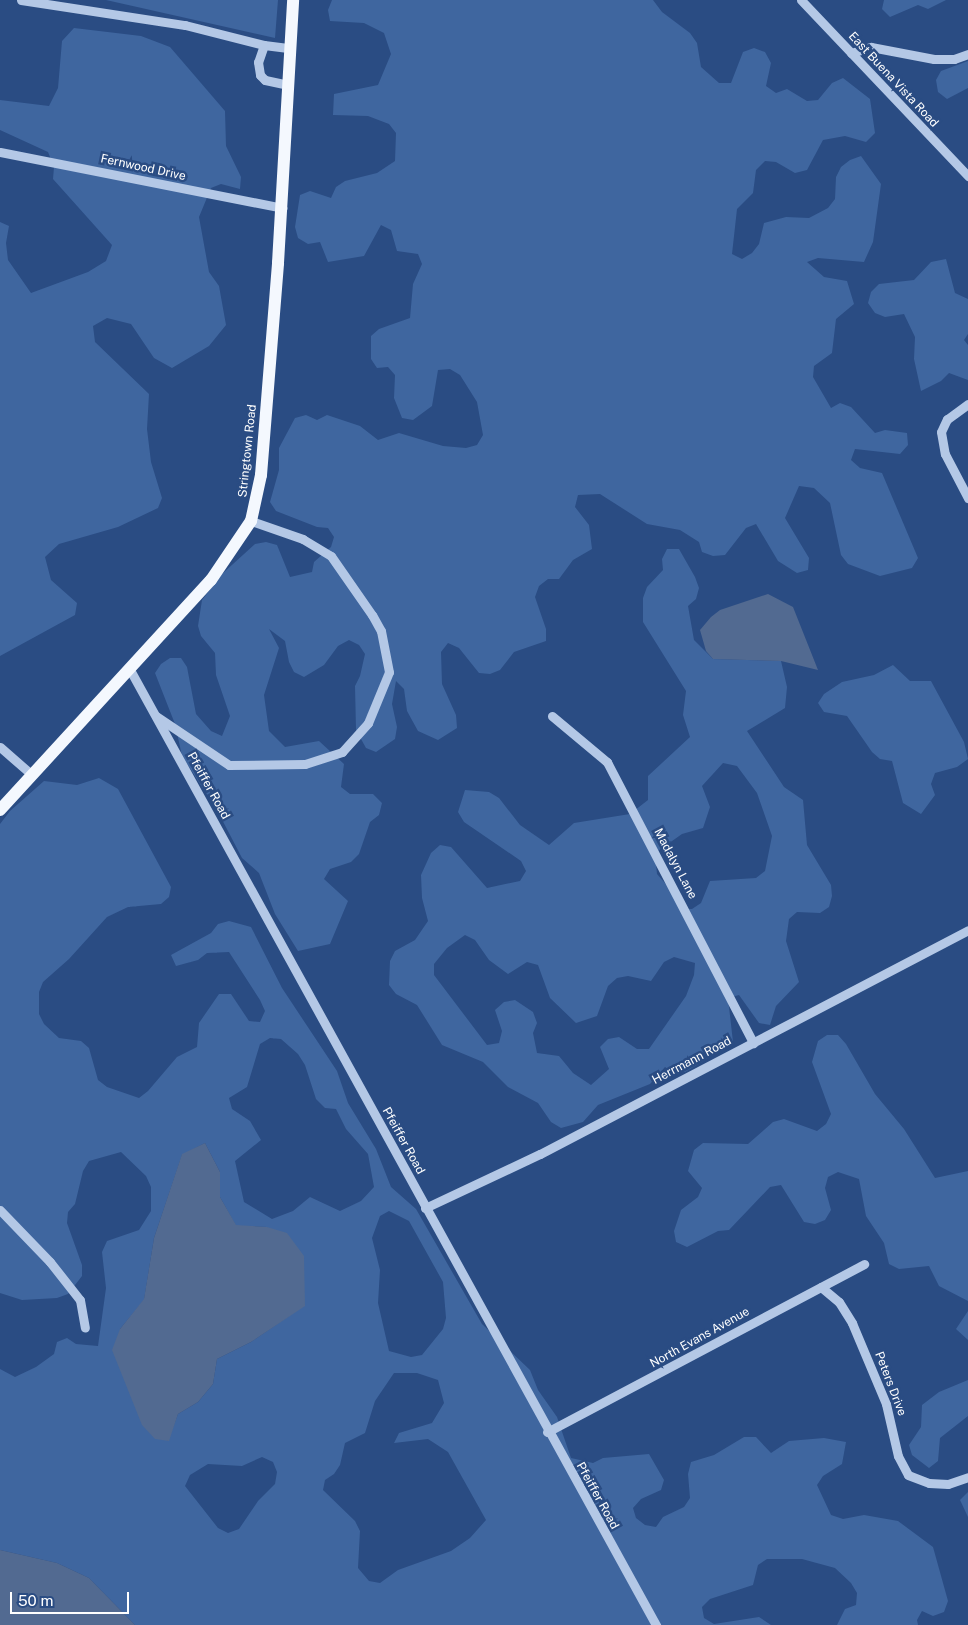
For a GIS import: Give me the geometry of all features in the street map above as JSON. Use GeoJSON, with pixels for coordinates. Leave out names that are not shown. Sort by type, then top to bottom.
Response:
{"type":"FeatureCollection","features":[{"type":"Feature","properties":{"kind":"main road","name":"Stringtown Road"},"geometry":{"type":"LineString","coordinates":[[0,810],[211,580],[252,520],[261,475],[282,208],[293,0]]}},
{"type":"Feature","properties":{"kind":"street"},"geometry":{"type":"LineString","coordinates":[[21,0],[185,26],[264,45],[290,48]]}},
{"type":"Feature","properties":{"kind":"street","name":"East Buena Vista Road"},"geometry":{"type":"LineString","coordinates":[[801,0],[968,176]]}},
{"type":"Feature","properties":{"kind":"street"},"geometry":{"type":"LineString","coordinates":[[264,45],[258,62],[260,75],[266,80],[288,85]]}},
{"type":"Feature","properties":{"kind":"street"},"geometry":{"type":"LineString","coordinates":[[851,53],[871,47],[934,59],[954,59],[968,54]]}},
{"type":"Feature","properties":{"kind":"street","name":"Fernwood Drive"},"geometry":{"type":"LineString","coordinates":[[0,152],[282,208]]}},
{"type":"Feature","properties":{"kind":"street"},"geometry":{"type":"LineString","coordinates":[[968,404],[947,419],[941,432],[942,446],[968,498]]}},
{"type":"Feature","properties":{"kind":"street"},"geometry":{"type":"LineString","coordinates":[[154,714],[229,765],[305,764],[342,752],[368,723],[389,672],[381,631],[372,615],[331,556],[303,539],[252,520]]}},
{"type":"Feature","properties":{"kind":"street","name":"Pfeiffer Road"},"geometry":{"type":"LineString","coordinates":[[129,668],[547,1432],[656,1625]]}},
{"type":"Feature","properties":{"kind":"street","name":"Madalyn Lane"},"geometry":{"type":"LineString","coordinates":[[552,716],[607,762],[753,1043]]}},
{"type":"Feature","properties":{"kind":"street"},"geometry":{"type":"LineString","coordinates":[[0,747],[31,774]]}},
{"type":"Feature","properties":{"kind":"street","name":"Herrmann Road"},"geometry":{"type":"LineString","coordinates":[[425,1208],[540,1154],[968,930]]}},
{"type":"Feature","properties":{"kind":"street"},"geometry":{"type":"LineString","coordinates":[[0,1210],[50,1262],[80,1300],[85,1328]]}},
{"type":"Feature","properties":{"kind":"street","name":"North Evans Avenue"},"geometry":{"type":"LineString","coordinates":[[547,1432],[864,1264]]}},
{"type":"Feature","properties":{"kind":"street","name":"Peters Drive"},"geometry":{"type":"LineString","coordinates":[[821,1288],[839,1302],[852,1323],[886,1404],[901,1463],[915,1480],[948,1484],[968,1477]]}},
{"type":"Feature","properties":{"kind":"shaded area"},"geometry":{"type":"Polygon","coordinates":[[[106,0],[278,0],[275,38],[106,0]]]}},
{"type":"Feature","properties":{"kind":"shaded area"},"geometry":{"type":"Polygon","coordinates":[[[332,0],[653,0],[662,12],[690,33],[697,43],[701,67],[719,83],[731,83],[743,52],[754,48],[765,52],[771,63],[766,86],[776,93],[787,89],[807,101],[818,100],[832,83],[843,78],[870,99],[875,133],[866,142],[845,136],[823,140],[807,170],[795,173],[776,162],[765,161],[756,170],[753,193],[737,209],[732,254],[742,259],[752,253],[759,244],[764,223],[786,217],[809,218],[828,208],[835,199],[836,177],[841,167],[850,160],[861,156],[881,184],[873,242],[864,262],[818,258],[807,262],[824,277],[847,281],[854,304],[836,319],[832,353],[814,366],[813,377],[831,408],[840,403],[851,407],[875,433],[885,430],[907,433],[908,445],[900,454],[855,449],[851,460],[860,468],[882,473],[918,558],[912,568],[880,576],[848,564],[841,555],[830,503],[814,488],[799,486],[785,518],[809,558],[808,570],[797,573],[778,561],[756,524],[746,528],[725,555],[713,556],[702,552],[699,542],[680,530],[647,524],[600,494],[578,495],[575,507],[589,525],[592,549],[573,560],[559,579],[548,579],[539,586],[535,597],[546,629],[546,641],[514,652],[500,670],[490,674],[479,673],[459,648],[448,643],[441,652],[442,684],[456,715],[457,728],[438,740],[418,731],[407,711],[404,689],[396,681],[392,704],[397,727],[395,739],[376,752],[366,748],[356,730],[355,686],[360,676],[365,654],[359,645],[349,640],[338,646],[324,665],[304,677],[294,672],[289,662],[285,641],[269,629],[279,648],[264,695],[269,731],[285,747],[319,741],[344,764],[341,787],[350,794],[373,794],[382,803],[379,815],[370,822],[359,854],[351,862],[330,869],[324,879],[348,901],[330,944],[298,951],[275,914],[259,873],[242,858],[217,810],[182,756],[175,724],[155,673],[161,664],[170,658],[181,658],[187,667],[196,714],[211,731],[222,736],[230,716],[216,675],[215,653],[201,636],[198,626],[202,600],[222,574],[255,544],[266,542],[277,545],[290,577],[312,572],[314,562],[331,547],[334,537],[328,528],[317,527],[276,511],[270,502],[279,470],[279,448],[295,418],[306,415],[317,420],[327,415],[360,426],[378,440],[399,433],[443,446],[466,448],[477,445],[483,435],[477,402],[460,375],[450,369],[438,370],[432,406],[413,420],[402,418],[394,398],[395,375],[388,367],[377,368],[371,359],[371,336],[379,329],[410,318],[413,284],[422,264],[418,254],[397,251],[391,230],[381,225],[364,256],[328,262],[320,242],[308,244],[298,238],[295,227],[300,195],[310,191],[331,198],[336,187],[345,181],[377,173],[395,161],[396,133],[389,124],[368,116],[333,115],[334,94],[378,85],[391,54],[384,33],[364,23],[330,21],[328,10],[332,0]]]}},
{"type":"Feature","properties":{"kind":"shaded area"},"geometry":{"type":"Polygon","coordinates":[[[884,0],[946,0],[928,9],[918,5],[890,17],[882,9],[884,0]]]}},
{"type":"Feature","properties":{"kind":"shaded area"},"geometry":{"type":"Polygon","coordinates":[[[74,28],[141,36],[170,47],[225,111],[226,146],[241,177],[240,189],[221,184],[211,188],[199,217],[209,272],[219,286],[226,325],[209,346],[172,368],[154,358],[131,324],[107,318],[93,326],[95,342],[149,394],[147,429],[151,462],[162,498],[158,508],[118,527],[59,544],[45,557],[51,580],[77,603],[75,615],[0,656],[0,222],[9,226],[6,243],[8,260],[31,293],[88,272],[106,261],[112,245],[53,179],[54,167],[48,152],[0,130],[0,100],[49,106],[58,88],[62,41],[74,28]]]}},
{"type":"Feature","properties":{"kind":"shaded area"},"geometry":{"type":"Polygon","coordinates":[[[968,61],[968,88],[947,99],[938,92],[936,80],[941,71],[968,61]]]}},
{"type":"Feature","properties":{"kind":"shaded area"},"geometry":{"type":"Polygon","coordinates":[[[946,259],[955,293],[968,299],[968,334],[964,340],[968,345],[968,380],[949,373],[941,381],[921,391],[914,359],[915,337],[904,314],[885,317],[875,313],[868,303],[871,292],[879,284],[914,280],[931,262],[946,259]]]}},
{"type":"Feature","properties":{"kind":"shaded area"},"geometry":{"type":"Polygon","coordinates":[[[667,549],[679,549],[695,577],[699,588],[696,599],[688,606],[694,640],[713,659],[781,661],[787,687],[785,708],[747,731],[784,787],[803,800],[807,845],[831,885],[832,896],[829,907],[820,913],[797,912],[789,919],[786,941],[799,982],[776,1006],[770,1025],[759,1023],[739,995],[728,998],[733,1042],[685,1072],[674,1073],[665,1067],[650,1084],[598,1105],[583,1122],[561,1128],[551,1122],[538,1103],[508,1087],[483,1062],[442,1045],[417,1005],[396,994],[389,985],[390,961],[395,951],[415,940],[428,921],[422,898],[421,875],[431,853],[440,845],[451,847],[487,888],[520,881],[526,871],[521,861],[464,822],[458,812],[465,790],[489,792],[499,798],[520,825],[549,845],[574,823],[630,814],[648,800],[648,776],[690,737],[683,715],[686,691],[643,622],[643,598],[647,587],[663,570],[662,559],[667,549]],[[723,763],[702,786],[710,807],[703,828],[682,834],[655,853],[657,874],[671,890],[681,909],[692,909],[701,903],[710,881],[756,878],[765,871],[772,836],[757,793],[737,766],[723,763]],[[465,935],[447,948],[434,964],[434,975],[487,1045],[499,1043],[502,1031],[495,1010],[504,1002],[515,1000],[533,1012],[537,1023],[533,1033],[537,1053],[559,1056],[573,1073],[591,1085],[609,1069],[600,1047],[608,1039],[619,1037],[637,1049],[649,1049],[686,996],[694,975],[695,963],[674,957],[664,962],[651,981],[628,976],[617,978],[608,986],[597,1016],[576,1023],[550,998],[538,965],[527,962],[508,974],[489,960],[475,940],[465,935]]]}},
{"type":"Feature","properties":{"kind":"shaded area"},"geometry":{"type":"Polygon","coordinates":[[[768,594],[793,607],[818,670],[781,661],[713,659],[706,651],[700,630],[711,617],[720,610],[768,594]]]}},
{"type":"Feature","properties":{"kind":"shaded area"},"geometry":{"type":"Polygon","coordinates":[[[893,665],[910,681],[931,681],[964,742],[968,759],[957,767],[935,773],[931,784],[935,795],[921,814],[903,803],[892,761],[880,759],[872,752],[847,716],[824,712],[818,703],[824,694],[842,682],[874,675],[893,665]]]}},
{"type":"Feature","properties":{"kind":"shaded area"},"geometry":{"type":"Polygon","coordinates":[[[99,778],[118,789],[171,887],[169,897],[161,904],[128,907],[107,917],[69,959],[43,982],[39,992],[39,1014],[44,1024],[59,1038],[81,1041],[89,1048],[98,1080],[107,1087],[139,1098],[148,1091],[177,1057],[197,1047],[199,1023],[219,994],[231,994],[249,1021],[260,1022],[265,1011],[229,952],[207,953],[198,960],[176,966],[171,955],[211,933],[218,924],[229,921],[251,927],[282,988],[337,1071],[348,1103],[376,1149],[391,1187],[416,1209],[482,1324],[530,1370],[538,1390],[557,1417],[571,1458],[593,1463],[603,1458],[649,1454],[664,1480],[661,1490],[641,1499],[633,1508],[636,1518],[645,1525],[656,1527],[663,1517],[684,1507],[690,1498],[688,1474],[691,1462],[714,1455],[744,1437],[756,1437],[771,1453],[789,1441],[824,1438],[846,1442],[842,1464],[823,1476],[817,1485],[831,1515],[843,1519],[864,1515],[898,1521],[933,1547],[948,1601],[944,1612],[933,1616],[922,1611],[917,1620],[918,1625],[837,1625],[845,1609],[856,1605],[857,1593],[851,1583],[835,1568],[802,1559],[767,1559],[758,1565],[753,1585],[710,1599],[702,1607],[704,1618],[714,1624],[759,1617],[771,1625],[135,1625],[89,1578],[57,1563],[0,1550],[0,1369],[15,1377],[36,1367],[54,1354],[57,1342],[67,1338],[76,1344],[98,1346],[106,1288],[102,1252],[107,1241],[139,1230],[151,1211],[151,1187],[146,1176],[121,1152],[89,1161],[83,1171],[75,1204],[68,1212],[67,1223],[82,1265],[82,1276],[68,1294],[57,1298],[22,1300],[0,1293],[0,824],[10,811],[44,781],[77,785],[99,778]],[[270,1038],[260,1044],[247,1087],[229,1098],[232,1109],[250,1121],[261,1140],[235,1161],[244,1202],[272,1219],[293,1211],[310,1197],[340,1211],[361,1201],[374,1187],[368,1154],[346,1129],[336,1109],[325,1108],[316,1099],[305,1065],[298,1054],[281,1039],[270,1038]],[[205,1143],[182,1155],[154,1238],[144,1300],[120,1329],[168,1441],[178,1414],[198,1402],[213,1384],[217,1359],[251,1342],[305,1305],[267,1227],[236,1226],[220,1197],[220,1172],[205,1143]],[[389,1211],[380,1216],[372,1238],[380,1270],[378,1303],[389,1351],[411,1357],[422,1355],[443,1329],[446,1318],[443,1282],[409,1221],[389,1211]],[[394,1373],[375,1401],[365,1433],[345,1443],[340,1465],[334,1474],[325,1480],[323,1490],[355,1521],[360,1531],[358,1568],[369,1581],[380,1583],[398,1570],[451,1551],[470,1538],[486,1520],[448,1452],[428,1439],[394,1443],[399,1433],[432,1423],[444,1403],[438,1380],[417,1373],[394,1373]],[[262,1457],[242,1466],[208,1464],[190,1475],[185,1486],[218,1528],[228,1533],[239,1529],[258,1501],[275,1484],[277,1472],[273,1462],[262,1457]]]}},
{"type":"Feature","properties":{"kind":"shaded area"},"geometry":{"type":"Polygon","coordinates":[[[827,1035],[838,1035],[846,1044],[875,1094],[904,1129],[935,1178],[968,1171],[968,1301],[939,1286],[929,1266],[899,1269],[889,1264],[884,1243],[866,1216],[859,1179],[838,1172],[828,1177],[825,1188],[831,1210],[825,1220],[815,1224],[804,1222],[781,1185],[770,1187],[729,1230],[718,1231],[687,1247],[676,1242],[674,1231],[681,1210],[698,1197],[702,1188],[688,1171],[694,1150],[703,1143],[748,1144],[773,1122],[784,1119],[817,1131],[826,1124],[831,1114],[812,1062],[818,1041],[827,1035]]]}},
{"type":"Feature","properties":{"kind":"shaded area"},"geometry":{"type":"Polygon","coordinates":[[[205,1143],[220,1172],[220,1197],[236,1225],[267,1227],[287,1233],[304,1256],[305,1306],[251,1342],[217,1359],[213,1384],[198,1402],[178,1414],[169,1441],[155,1439],[142,1425],[112,1350],[120,1329],[144,1299],[154,1238],[182,1154],[205,1143]]]}},
{"type":"Feature","properties":{"kind":"shaded area"},"geometry":{"type":"Polygon","coordinates":[[[968,1311],[968,1340],[956,1329],[968,1311]]]}},
{"type":"Feature","properties":{"kind":"shaded area"},"geometry":{"type":"Polygon","coordinates":[[[968,1380],[968,1416],[940,1438],[938,1461],[929,1468],[912,1455],[909,1445],[921,1427],[922,1405],[939,1392],[968,1380]]]}},
{"type":"Feature","properties":{"kind":"shaded area"},"geometry":{"type":"Polygon","coordinates":[[[968,1492],[968,1517],[960,1500],[968,1492]]]}},
{"type":"Feature","properties":{"kind":"shaded area"},"geometry":{"type":"Polygon","coordinates":[[[0,1550],[57,1563],[89,1578],[135,1625],[0,1625],[0,1550]]]}}]}
